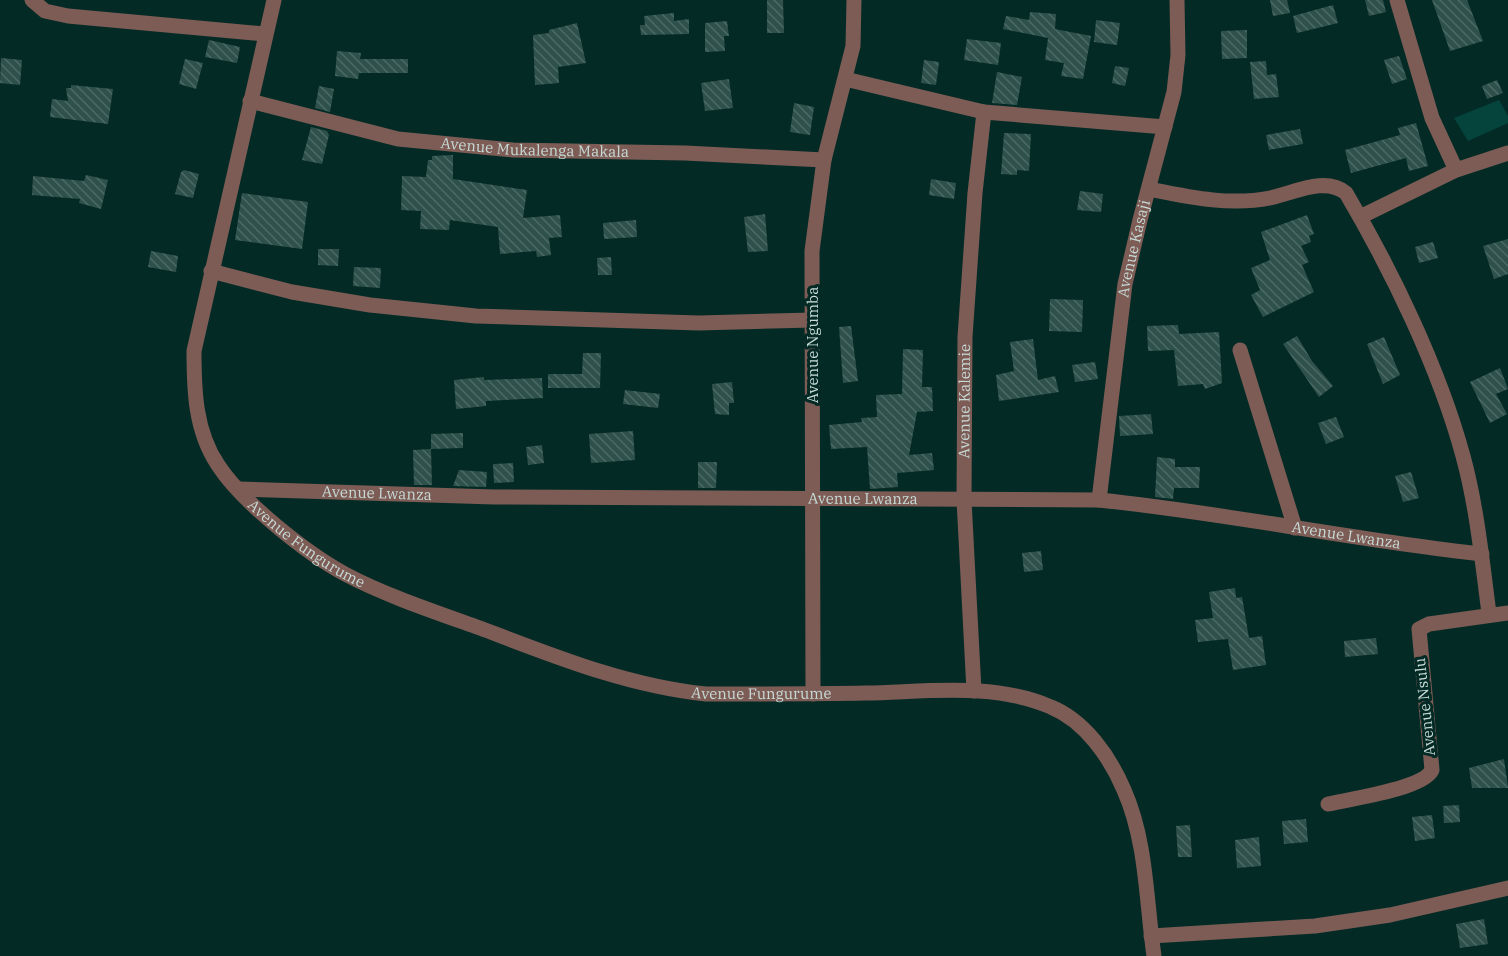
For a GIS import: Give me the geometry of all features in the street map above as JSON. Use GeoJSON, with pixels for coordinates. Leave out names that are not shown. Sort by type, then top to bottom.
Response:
{"type":"FeatureCollection","features":[{"type":"Feature","properties":{"kind":"street"},"geometry":{"type":"LineString","coordinates":[[32,0],[45,11],[68,16],[265,34]]}},
{"type":"Feature","properties":{"kind":"street","name":"Avenue Fungurume"},"geometry":{"type":"LineString","coordinates":[[274,0],[194,351],[199,424],[218,465],[239,489],[300,546],[346,574],[513,640],[621,679],[668,690],[706,694],[974,691],[1025,698],[1052,707],[1074,719],[1094,740],[1124,790],[1143,860],[1154,956]]}},
{"type":"Feature","properties":{"kind":"street","name":"Avenue Ngumba"},"geometry":{"type":"LineString","coordinates":[[813,694],[815,499],[812,251],[824,160],[853,46],[854,0]]}},
{"type":"Feature","properties":{"kind":"street","name":"Avenue Kasaji"},"geometry":{"type":"LineString","coordinates":[[1099,500],[1125,284],[1174,92],[1178,55],[1177,0]]}},
{"type":"Feature","properties":{"kind":"street"},"geometry":{"type":"LineString","coordinates":[[1397,0],[1432,118],[1456,170]]}},
{"type":"Feature","properties":{"kind":"street"},"geometry":{"type":"LineString","coordinates":[[845,79],[984,112],[1165,128]]}},
{"type":"Feature","properties":{"kind":"street","name":"Avenue Mukalenga Makala"},"geometry":{"type":"LineString","coordinates":[[250,101],[311,118],[409,140],[513,150],[685,153],[824,160]]}},
{"type":"Feature","properties":{"kind":"street","name":"Avenue Kalemie"},"geometry":{"type":"LineString","coordinates":[[974,691],[964,500],[966,304],[984,112]]}},
{"type":"Feature","properties":{"kind":"street"},"geometry":{"type":"LineString","coordinates":[[1360,217],[1456,170],[1508,153]]}},
{"type":"Feature","properties":{"kind":"street"},"geometry":{"type":"LineString","coordinates":[[1149,189],[1214,201],[1242,201],[1330,185],[1346,193],[1409,316],[1444,396],[1464,456],[1482,555],[1489,613],[1508,612]]}},
{"type":"Feature","properties":{"kind":"street"},"geometry":{"type":"LineString","coordinates":[[211,271],[292,292],[370,305],[476,316],[699,323],[813,320]]}},
{"type":"Feature","properties":{"kind":"street"},"geometry":{"type":"LineString","coordinates":[[1240,350],[1295,528]]}},
{"type":"Feature","properties":{"kind":"street","name":"Avenue Lwanza"},"geometry":{"type":"LineString","coordinates":[[239,489],[381,491],[494,497],[1099,500],[1151,505],[1384,544],[1482,555]]}},
{"type":"Feature","properties":{"kind":"street","name":"Avenue Nsulu"},"geometry":{"type":"LineString","coordinates":[[1328,804],[1393,789],[1430,775],[1432,770],[1418,639],[1419,629],[1425,625],[1489,613]]}},
{"type":"Feature","properties":{"kind":"street"},"geometry":{"type":"LineString","coordinates":[[1151,936],[1315,926],[1390,915],[1508,888]]}},
{"type":"Feature","properties":{"kind":"shaded area"},"geometry":{"type":"Polygon","coordinates":[[[1499,100],[1508,116],[1508,123],[1468,141],[1454,118],[1499,100]]]}},
{"type":"Feature","properties":{"kind":"building"},"geometry":{"type":"Polygon","coordinates":[[[767,0],[783,0],[784,33],[767,33],[767,0]]]}},
{"type":"Feature","properties":{"kind":"building"},"geometry":{"type":"Polygon","coordinates":[[[1270,0],[1287,0],[1290,13],[1273,16],[1270,0]]]}},
{"type":"Feature","properties":{"kind":"building"},"geometry":{"type":"Polygon","coordinates":[[[1365,0],[1383,0],[1386,12],[1369,16],[1365,0]]]}},
{"type":"Feature","properties":{"kind":"building"},"geometry":{"type":"Polygon","coordinates":[[[1432,0],[1467,0],[1483,41],[1450,51],[1432,0]]]}},
{"type":"Feature","properties":{"kind":"building"},"geometry":{"type":"Polygon","coordinates":[[[1333,5],[1338,23],[1297,33],[1293,16],[1333,5]]]}},
{"type":"Feature","properties":{"kind":"building"},"geometry":{"type":"Polygon","coordinates":[[[1030,12],[1056,14],[1055,29],[1091,36],[1083,79],[1061,76],[1064,63],[1045,60],[1048,38],[1003,29],[1006,16],[1029,20],[1030,12]]]}},
{"type":"Feature","properties":{"kind":"building"},"geometry":{"type":"Polygon","coordinates":[[[674,13],[674,21],[689,19],[689,34],[641,35],[640,25],[645,25],[644,16],[674,13]]]}},
{"type":"Feature","properties":{"kind":"building"},"geometry":{"type":"Polygon","coordinates":[[[1096,20],[1120,23],[1117,45],[1094,42],[1096,20]]]}},
{"type":"Feature","properties":{"kind":"building"},"geometry":{"type":"Polygon","coordinates":[[[727,21],[729,36],[724,36],[725,51],[705,52],[705,23],[727,21]]]}},
{"type":"Feature","properties":{"kind":"building"},"geometry":{"type":"Polygon","coordinates":[[[577,23],[586,63],[558,67],[559,83],[535,85],[533,35],[549,33],[549,30],[577,23]]]}},
{"type":"Feature","properties":{"kind":"building"},"geometry":{"type":"Polygon","coordinates":[[[1247,30],[1247,58],[1222,59],[1221,31],[1247,30]]]}},
{"type":"Feature","properties":{"kind":"building"},"geometry":{"type":"Polygon","coordinates":[[[967,39],[1001,43],[998,65],[964,60],[967,39]]]}},
{"type":"Feature","properties":{"kind":"building"},"geometry":{"type":"Polygon","coordinates":[[[209,40],[240,47],[237,63],[205,57],[209,40]]]}},
{"type":"Feature","properties":{"kind":"building"},"geometry":{"type":"Polygon","coordinates":[[[337,51],[361,53],[360,59],[408,59],[408,73],[359,73],[358,79],[335,76],[337,51]]]}},
{"type":"Feature","properties":{"kind":"building"},"geometry":{"type":"Polygon","coordinates":[[[1399,56],[1407,79],[1392,84],[1384,60],[1399,56]]]}},
{"type":"Feature","properties":{"kind":"building"},"geometry":{"type":"Polygon","coordinates":[[[1,58],[22,60],[20,85],[0,83],[1,58]]]}},
{"type":"Feature","properties":{"kind":"building"},"geometry":{"type":"Polygon","coordinates":[[[185,59],[203,63],[196,89],[179,84],[185,59]]]}},
{"type":"Feature","properties":{"kind":"building"},"geometry":{"type":"Polygon","coordinates":[[[924,60],[939,62],[936,85],[921,83],[924,60]]]}},
{"type":"Feature","properties":{"kind":"building"},"geometry":{"type":"Polygon","coordinates":[[[1266,61],[1267,75],[1276,74],[1279,97],[1254,99],[1250,62],[1266,61]]]}},
{"type":"Feature","properties":{"kind":"building"},"geometry":{"type":"Polygon","coordinates":[[[1115,66],[1129,68],[1125,86],[1112,83],[1115,66]]]}},
{"type":"Feature","properties":{"kind":"building"},"geometry":{"type":"Polygon","coordinates":[[[997,72],[1022,77],[1017,105],[992,103],[997,72]]]}},
{"type":"Feature","properties":{"kind":"building"},"geometry":{"type":"Polygon","coordinates":[[[729,79],[733,108],[705,111],[701,83],[729,79]]]}},
{"type":"Feature","properties":{"kind":"building"},"geometry":{"type":"Polygon","coordinates":[[[1497,80],[1503,93],[1487,99],[1482,86],[1497,80]]]}},
{"type":"Feature","properties":{"kind":"building"},"geometry":{"type":"Polygon","coordinates":[[[71,85],[113,89],[108,124],[50,117],[52,99],[68,101],[66,88],[71,88],[71,85]]]}},
{"type":"Feature","properties":{"kind":"building"},"geometry":{"type":"Polygon","coordinates":[[[319,86],[334,89],[330,112],[315,108],[319,86]]]}},
{"type":"Feature","properties":{"kind":"building"},"geometry":{"type":"Polygon","coordinates":[[[794,103],[814,107],[810,135],[790,132],[794,103]]]}},
{"type":"Feature","properties":{"kind":"building"},"geometry":{"type":"Polygon","coordinates":[[[1416,123],[1428,166],[1409,171],[1406,158],[1351,173],[1345,150],[1400,135],[1398,128],[1416,123]]]}},
{"type":"Feature","properties":{"kind":"building"},"geometry":{"type":"Polygon","coordinates":[[[311,127],[327,131],[329,135],[322,164],[302,160],[311,127]]]}},
{"type":"Feature","properties":{"kind":"building"},"geometry":{"type":"Polygon","coordinates":[[[1300,129],[1303,144],[1269,150],[1266,135],[1300,129]]]}},
{"type":"Feature","properties":{"kind":"building"},"geometry":{"type":"Polygon","coordinates":[[[1004,133],[1031,134],[1029,171],[1017,170],[1017,175],[1001,174],[1004,133]]]}},
{"type":"Feature","properties":{"kind":"building"},"geometry":{"type":"Polygon","coordinates":[[[453,155],[453,179],[527,190],[523,218],[560,215],[562,237],[549,238],[551,255],[537,257],[536,251],[500,254],[498,227],[450,220],[449,230],[420,229],[421,211],[401,210],[402,176],[426,177],[428,160],[432,160],[432,156],[453,155]]]}},
{"type":"Feature","properties":{"kind":"building"},"geometry":{"type":"Polygon","coordinates":[[[184,170],[199,174],[193,198],[175,194],[181,172],[184,170]]]}},
{"type":"Feature","properties":{"kind":"building"},"geometry":{"type":"Polygon","coordinates":[[[86,175],[108,180],[101,209],[79,203],[80,199],[32,195],[33,176],[84,181],[86,175]]]}},
{"type":"Feature","properties":{"kind":"building"},"geometry":{"type":"Polygon","coordinates":[[[931,179],[956,183],[954,199],[929,195],[931,179]]]}},
{"type":"Feature","properties":{"kind":"building"},"geometry":{"type":"Polygon","coordinates":[[[1080,191],[1103,194],[1101,212],[1077,210],[1080,191]]]}},
{"type":"Feature","properties":{"kind":"building"},"geometry":{"type":"Polygon","coordinates":[[[242,193],[308,202],[302,249],[235,240],[242,193]]]}},
{"type":"Feature","properties":{"kind":"building"},"geometry":{"type":"Polygon","coordinates":[[[765,214],[768,251],[748,252],[744,217],[765,214]]]}},
{"type":"Feature","properties":{"kind":"building"},"geometry":{"type":"Polygon","coordinates":[[[1307,215],[1314,234],[1309,236],[1311,242],[1301,246],[1309,262],[1302,265],[1314,292],[1263,317],[1251,295],[1260,290],[1251,268],[1270,260],[1261,232],[1307,215]]]}},
{"type":"Feature","properties":{"kind":"building"},"geometry":{"type":"Polygon","coordinates":[[[636,220],[637,237],[604,239],[603,223],[636,220]]]}},
{"type":"Feature","properties":{"kind":"building"},"geometry":{"type":"Polygon","coordinates":[[[1508,239],[1508,274],[1494,279],[1483,246],[1508,239]]]}},
{"type":"Feature","properties":{"kind":"building"},"geometry":{"type":"Polygon","coordinates":[[[1433,242],[1438,258],[1419,263],[1415,247],[1433,242]]]}},
{"type":"Feature","properties":{"kind":"building"},"geometry":{"type":"Polygon","coordinates":[[[318,249],[339,249],[338,266],[318,265],[318,249]]]}},
{"type":"Feature","properties":{"kind":"building"},"geometry":{"type":"Polygon","coordinates":[[[151,251],[178,256],[176,272],[148,267],[151,251]]]}},
{"type":"Feature","properties":{"kind":"building"},"geometry":{"type":"Polygon","coordinates":[[[611,257],[612,275],[598,275],[597,258],[611,257]]]}},
{"type":"Feature","properties":{"kind":"building"},"geometry":{"type":"Polygon","coordinates":[[[354,267],[381,268],[380,288],[353,286],[354,267]]]}},
{"type":"Feature","properties":{"kind":"building"},"geometry":{"type":"Polygon","coordinates":[[[1050,299],[1083,300],[1082,332],[1049,331],[1050,299]]]}},
{"type":"Feature","properties":{"kind":"building"},"geometry":{"type":"Polygon","coordinates":[[[1178,325],[1179,334],[1219,332],[1222,383],[1205,389],[1203,384],[1178,386],[1174,350],[1148,351],[1147,326],[1178,325]]]}},
{"type":"Feature","properties":{"kind":"building"},"geometry":{"type":"Polygon","coordinates":[[[851,326],[858,381],[843,383],[839,327],[851,326]]]}},
{"type":"Feature","properties":{"kind":"building"},"geometry":{"type":"Polygon","coordinates":[[[1297,336],[1312,361],[1333,386],[1319,397],[1283,344],[1297,336]]]}},
{"type":"Feature","properties":{"kind":"building"},"geometry":{"type":"Polygon","coordinates":[[[1384,337],[1400,375],[1383,384],[1367,344],[1384,337]]]}},
{"type":"Feature","properties":{"kind":"building"},"geometry":{"type":"Polygon","coordinates":[[[1033,339],[1038,380],[1055,376],[1059,392],[999,401],[996,375],[1014,371],[1010,342],[1033,339]]]}},
{"type":"Feature","properties":{"kind":"building"},"geometry":{"type":"Polygon","coordinates":[[[903,349],[923,350],[922,387],[932,387],[933,411],[917,412],[909,455],[932,453],[934,470],[897,473],[898,487],[870,489],[867,447],[831,449],[829,425],[862,422],[861,418],[877,417],[876,395],[902,394],[903,349]]]}},
{"type":"Feature","properties":{"kind":"building"},"geometry":{"type":"Polygon","coordinates":[[[583,353],[601,353],[600,388],[548,388],[548,374],[582,374],[583,353]]]}},
{"type":"Feature","properties":{"kind":"building"},"geometry":{"type":"Polygon","coordinates":[[[1095,362],[1098,379],[1075,382],[1072,365],[1095,362]]]}},
{"type":"Feature","properties":{"kind":"building"},"geometry":{"type":"Polygon","coordinates":[[[1500,368],[1508,389],[1496,394],[1507,414],[1490,423],[1470,382],[1500,368]]]}},
{"type":"Feature","properties":{"kind":"building"},"geometry":{"type":"Polygon","coordinates":[[[484,377],[484,380],[542,378],[543,398],[486,401],[486,406],[456,409],[454,380],[484,377]]]}},
{"type":"Feature","properties":{"kind":"building"},"geometry":{"type":"Polygon","coordinates":[[[732,382],[734,403],[729,403],[729,415],[715,414],[712,384],[732,382]]]}},
{"type":"Feature","properties":{"kind":"building"},"geometry":{"type":"Polygon","coordinates":[[[625,390],[660,394],[658,408],[623,404],[625,390]]]}},
{"type":"Feature","properties":{"kind":"building"},"geometry":{"type":"Polygon","coordinates":[[[1151,414],[1153,434],[1120,436],[1119,416],[1151,414]]]}},
{"type":"Feature","properties":{"kind":"building"},"geometry":{"type":"Polygon","coordinates":[[[1336,417],[1344,437],[1326,444],[1318,423],[1336,417]]]}},
{"type":"Feature","properties":{"kind":"building"},"geometry":{"type":"Polygon","coordinates":[[[633,431],[635,460],[591,463],[589,434],[633,431]]]}},
{"type":"Feature","properties":{"kind":"building"},"geometry":{"type":"Polygon","coordinates":[[[463,433],[463,448],[431,449],[431,434],[463,433]]]}},
{"type":"Feature","properties":{"kind":"building"},"geometry":{"type":"Polygon","coordinates":[[[542,445],[544,463],[528,465],[526,447],[542,445]]]}},
{"type":"Feature","properties":{"kind":"building"},"geometry":{"type":"Polygon","coordinates":[[[431,449],[432,485],[414,485],[413,450],[431,449]]]}},
{"type":"Feature","properties":{"kind":"building"},"geometry":{"type":"Polygon","coordinates":[[[1157,457],[1175,459],[1175,467],[1200,467],[1199,488],[1174,488],[1173,499],[1155,497],[1157,457]]]}},
{"type":"Feature","properties":{"kind":"building"},"geometry":{"type":"Polygon","coordinates":[[[698,462],[717,462],[716,488],[698,488],[698,462]]]}},
{"type":"Feature","properties":{"kind":"building"},"geometry":{"type":"Polygon","coordinates":[[[513,463],[514,482],[494,483],[493,464],[513,463]]]}},
{"type":"Feature","properties":{"kind":"building"},"geometry":{"type":"Polygon","coordinates":[[[459,470],[487,472],[486,487],[453,486],[459,470]]]}},
{"type":"Feature","properties":{"kind":"building"},"geometry":{"type":"Polygon","coordinates":[[[1411,472],[1419,498],[1403,502],[1395,476],[1411,472]]]}},
{"type":"Feature","properties":{"kind":"building"},"geometry":{"type":"Polygon","coordinates":[[[1041,551],[1043,570],[1024,572],[1022,553],[1041,551]]]}},
{"type":"Feature","properties":{"kind":"building"},"geometry":{"type":"Polygon","coordinates":[[[1235,588],[1236,598],[1242,597],[1249,638],[1262,636],[1266,665],[1233,670],[1228,639],[1198,642],[1195,620],[1213,618],[1209,592],[1235,588]]]}},
{"type":"Feature","properties":{"kind":"building"},"geometry":{"type":"Polygon","coordinates":[[[1376,638],[1378,654],[1345,657],[1344,641],[1376,638]]]}},
{"type":"Feature","properties":{"kind":"building"},"geometry":{"type":"Polygon","coordinates":[[[1504,759],[1508,788],[1472,788],[1469,768],[1504,759]]]}},
{"type":"Feature","properties":{"kind":"building"},"geometry":{"type":"Polygon","coordinates":[[[1459,805],[1460,822],[1444,823],[1443,806],[1459,805]]]}},
{"type":"Feature","properties":{"kind":"building"},"geometry":{"type":"Polygon","coordinates":[[[1432,815],[1435,838],[1415,841],[1412,817],[1432,815]]]}},
{"type":"Feature","properties":{"kind":"building"},"geometry":{"type":"Polygon","coordinates":[[[1306,819],[1308,842],[1284,844],[1282,821],[1306,819]]]}},
{"type":"Feature","properties":{"kind":"building"},"geometry":{"type":"Polygon","coordinates":[[[1190,825],[1192,857],[1178,857],[1176,826],[1190,825]]]}},
{"type":"Feature","properties":{"kind":"building"},"geometry":{"type":"Polygon","coordinates":[[[1259,837],[1261,866],[1237,868],[1235,840],[1259,837]]]}},
{"type":"Feature","properties":{"kind":"building"},"geometry":{"type":"Polygon","coordinates":[[[1484,919],[1488,944],[1460,948],[1456,924],[1484,919]]]}}]}
